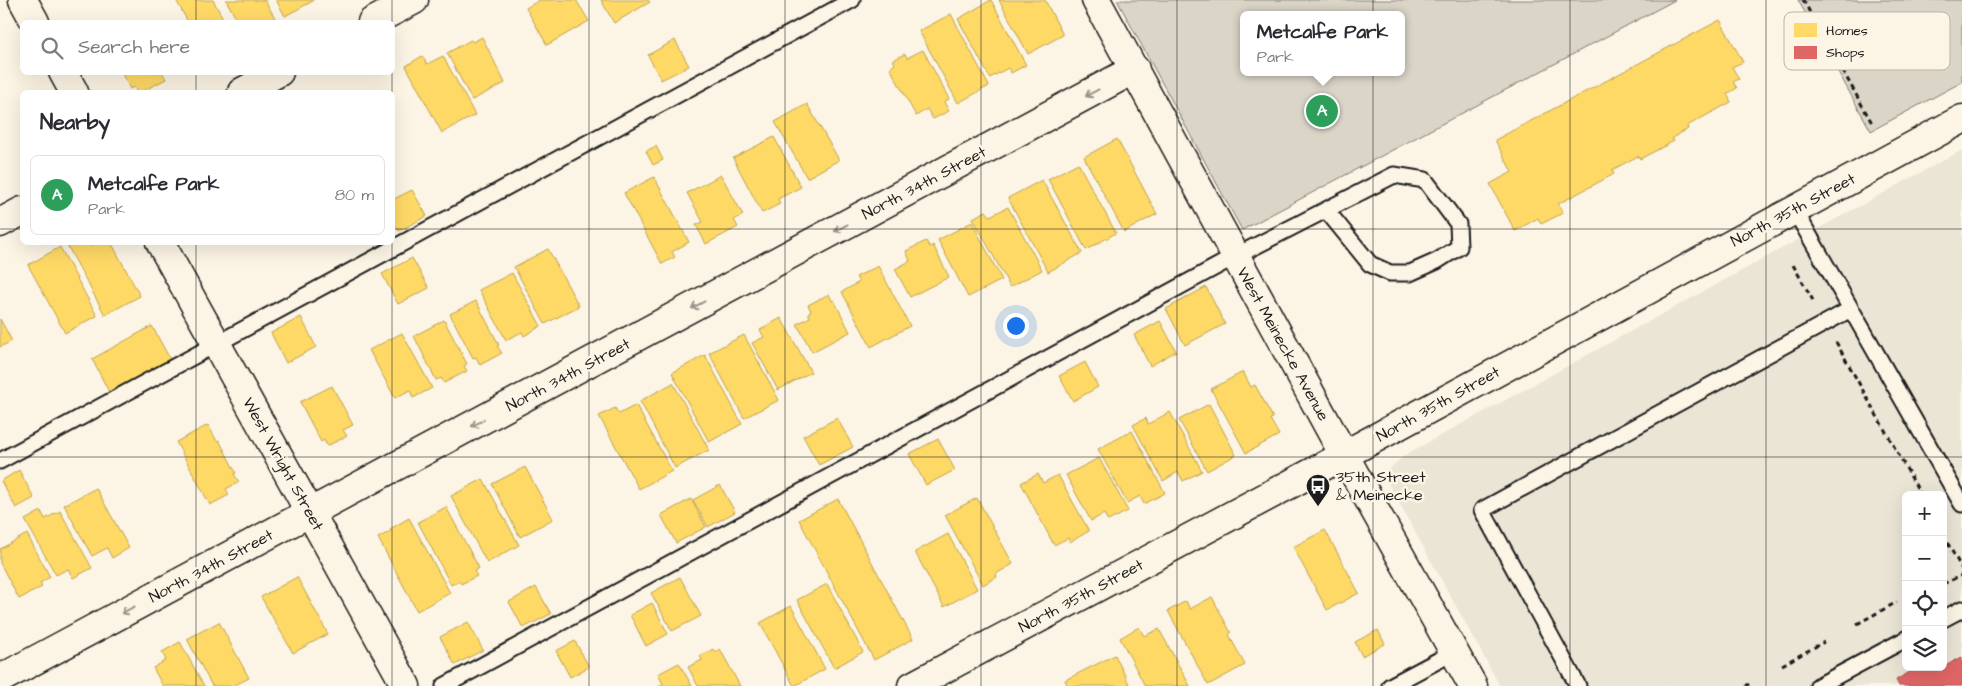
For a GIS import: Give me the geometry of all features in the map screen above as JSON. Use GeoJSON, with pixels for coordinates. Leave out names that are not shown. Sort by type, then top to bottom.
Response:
{"type":"FeatureCollection","features":[{"type":"Feature","properties":{"kind":"street"},"geometry":{"type":"LineString","coordinates":[[23,0],[34,20]]}},
{"type":"Feature","properties":{"kind":"street"},"geometry":{"type":"LineString","coordinates":[[376,20],[414,0]]}},
{"type":"Feature","properties":{"kind":"street","name":"West Meinecke Avenue"},"geometry":{"type":"LineString","coordinates":[[1096,0],[1344,455],[1473,686]]}},
{"type":"Feature","properties":{"kind":"street","name":"North 34th Street"},"geometry":{"type":"LineString","coordinates":[[0,678],[1135,69]]}},
{"type":"Feature","properties":{"kind":"street"},"geometry":{"type":"LineString","coordinates":[[65,75],[73,90]]}},
{"type":"Feature","properties":{"kind":"street"},"geometry":{"type":"LineString","coordinates":[[246,90],[273,75]]}},
{"type":"Feature","properties":{"kind":"street","name":"North 35th Street"},"geometry":{"type":"LineString","coordinates":[[912,686],[1344,455],[1962,119]]}},
{"type":"Feature","properties":{"kind":"street"},"geometry":{"type":"LineString","coordinates":[[0,223],[20,212]]}},
{"type":"Feature","properties":{"kind":"street","name":"West Wright Street"},"geometry":{"type":"LineString","coordinates":[[162,245],[406,686]]}},
{"type":"Feature","properties":{"kind":"lane"},"geometry":{"type":"LineString","coordinates":[[0,462],[852,0]]}},
{"type":"Feature","properties":{"kind":"lane"},"geometry":{"type":"LineString","coordinates":[[444,686],[1236,256],[1394,175],[1425,180],[1458,224],[1460,247],[1410,273],[1390,272],[1370,264],[1327,211]]}},
{"type":"Feature","properties":{"kind":"lane"},"geometry":{"type":"LineString","coordinates":[[1794,209],[1962,504]]}},
{"type":"Feature","properties":{"kind":"lane"},"geometry":{"type":"LineString","coordinates":[[1578,686],[1482,510],[1851,309]]}},
{"type":"Feature","properties":{"kind":"lane"},"geometry":{"type":"LineString","coordinates":[[1947,617],[1962,609]]}},
{"type":"Feature","properties":{"kind":"lane"},"geometry":{"type":"LineString","coordinates":[[1818,686],[1902,641]]}},
{"type":"Feature","properties":{"kind":"lane"},"geometry":{"type":"LineString","coordinates":[[1390,686],[1454,652]]}},
{"type":"Feature","properties":{"kind":"path"},"geometry":{"type":"LineString","coordinates":[[1803,0],[1810,12]]}},
{"type":"Feature","properties":{"kind":"path"},"geometry":{"type":"LineString","coordinates":[[1842,70],[1872,124]]}},
{"type":"Feature","properties":{"kind":"path"},"geometry":{"type":"LineString","coordinates":[[1794,265],[1919,491]]}},
{"type":"Feature","properties":{"kind":"path"},"geometry":{"type":"LineString","coordinates":[[1944,536],[1962,569]]}},
{"type":"Feature","properties":{"kind":"path"},"geometry":{"type":"LineString","coordinates":[[1947,582],[1962,575]]}},
{"type":"Feature","properties":{"kind":"path"},"geometry":{"type":"LineString","coordinates":[[1857,624],[1897,602]]}},
{"type":"Feature","properties":{"kind":"path"},"geometry":{"type":"LineString","coordinates":[[1782,665],[1824,642]]}},
{"type":"Feature","properties":{"kind":"shaded area"},"geometry":{"type":"Polygon","coordinates":[[[1117,0],[1675,0],[1242,230],[1117,0]]]}},
{"type":"Feature","properties":{"kind":"shaded area"},"geometry":{"type":"Polygon","coordinates":[[[1798,0],[1962,0],[1962,82],[1871,131],[1837,70],[1950,70],[1950,12],[1805,12],[1798,0]]]}},
{"type":"Feature","properties":{"kind":"shaded area"},"geometry":{"type":"Polygon","coordinates":[[[1962,150],[1962,686],[1500,686],[1389,485],[1389,469],[1405,455],[1962,150]]]}},
{"type":"Feature","properties":{"kind":"building: Homes"},"geometry":{"type":"Polygon","coordinates":[[[176,0],[213,0],[224,20],[187,20],[176,0]]]}},
{"type":"Feature","properties":{"kind":"building: Homes"},"geometry":{"type":"Polygon","coordinates":[[[226,0],[265,0],[276,20],[237,20],[226,0]]]}},
{"type":"Feature","properties":{"kind":"building: Homes"},"geometry":{"type":"Polygon","coordinates":[[[276,0],[313,0],[313,1],[285,16],[276,0]]]}},
{"type":"Feature","properties":{"kind":"building: Homes"},"geometry":{"type":"Polygon","coordinates":[[[540,0],[576,0],[589,21],[547,45],[526,8],[540,0]]]}},
{"type":"Feature","properties":{"kind":"building: Homes"},"geometry":{"type":"Polygon","coordinates":[[[601,0],[648,0],[650,2],[614,23],[601,0]]]}},
{"type":"Feature","properties":{"kind":"building: Homes"},"geometry":{"type":"Polygon","coordinates":[[[991,0],[1026,65],[1011,73],[1008,68],[990,78],[958,19],[991,0]]]}},
{"type":"Feature","properties":{"kind":"building: Homes"},"geometry":{"type":"Polygon","coordinates":[[[999,0],[1045,0],[1063,35],[1028,54],[999,0]]]}},
{"type":"Feature","properties":{"kind":"building: Homes"},"geometry":{"type":"Polygon","coordinates":[[[951,14],[989,86],[958,103],[919,31],[951,14]]]}},
{"type":"Feature","properties":{"kind":"building: Homes"},"geometry":{"type":"Polygon","coordinates":[[[1720,20],[1743,62],[1732,67],[1739,79],[1733,82],[1737,88],[1727,94],[1731,102],[1687,126],[1688,129],[1672,138],[1674,141],[1640,159],[1638,156],[1612,170],[1614,174],[1558,204],[1563,213],[1541,224],[1538,218],[1515,231],[1490,184],[1512,172],[1495,140],[1720,20]]]}},
{"type":"Feature","properties":{"kind":"building: Homes"},"geometry":{"type":"Polygon","coordinates":[[[482,37],[505,83],[472,100],[447,53],[471,40],[473,42],[482,37]]]}},
{"type":"Feature","properties":{"kind":"building: Homes"},"geometry":{"type":"Polygon","coordinates":[[[675,40],[689,66],[661,80],[648,55],[675,40]]]}},
{"type":"Feature","properties":{"kind":"building: Homes"},"geometry":{"type":"Polygon","coordinates":[[[923,50],[949,99],[944,102],[949,111],[933,119],[927,109],[916,116],[890,68],[895,64],[893,60],[905,54],[907,58],[923,50]]]}},
{"type":"Feature","properties":{"kind":"building: Homes"},"geometry":{"type":"Polygon","coordinates":[[[422,56],[427,64],[443,56],[475,115],[442,133],[406,66],[422,56]]]}},
{"type":"Feature","properties":{"kind":"building: Homes"},"geometry":{"type":"Polygon","coordinates":[[[123,75],[164,75],[166,79],[145,90],[136,90],[134,87],[130,89],[123,75]]]}},
{"type":"Feature","properties":{"kind":"building: Homes"},"geometry":{"type":"Polygon","coordinates":[[[807,104],[839,160],[807,178],[775,122],[807,104]]]}},
{"type":"Feature","properties":{"kind":"building: Homes"},"geometry":{"type":"Polygon","coordinates":[[[774,137],[801,187],[778,199],[780,204],[762,213],[733,158],[774,137]]]}},
{"type":"Feature","properties":{"kind":"building: Homes"},"geometry":{"type":"Polygon","coordinates":[[[1117,139],[1157,214],[1124,232],[1084,157],[1117,139]]]}},
{"type":"Feature","properties":{"kind":"building: Homes"},"geometry":{"type":"Polygon","coordinates":[[[656,146],[663,160],[653,165],[646,151],[656,146]]]}},
{"type":"Feature","properties":{"kind":"building: Homes"},"geometry":{"type":"Polygon","coordinates":[[[1078,163],[1116,233],[1086,250],[1048,179],[1078,163]]]}},
{"type":"Feature","properties":{"kind":"building: Homes"},"geometry":{"type":"Polygon","coordinates":[[[721,175],[743,215],[734,220],[738,227],[706,244],[696,225],[703,222],[687,193],[721,175]]]}},
{"type":"Feature","properties":{"kind":"building: Homes"},"geometry":{"type":"Polygon","coordinates":[[[654,177],[689,242],[672,252],[675,257],[662,264],[624,193],[654,177]]]}},
{"type":"Feature","properties":{"kind":"building: Homes"},"geometry":{"type":"Polygon","coordinates":[[[1042,180],[1082,253],[1048,272],[1008,198],[1042,180]]]}},
{"type":"Feature","properties":{"kind":"building: Homes"},"geometry":{"type":"Polygon","coordinates":[[[412,190],[427,216],[399,231],[395,225],[395,198],[412,190]]]}},
{"type":"Feature","properties":{"kind":"building: Homes"},"geometry":{"type":"Polygon","coordinates":[[[1008,207],[1042,270],[1010,287],[973,218],[986,211],[990,216],[1008,207]]]}},
{"type":"Feature","properties":{"kind":"building: Homes"},"geometry":{"type":"Polygon","coordinates":[[[972,222],[1002,280],[968,297],[938,240],[972,222]]]}},
{"type":"Feature","properties":{"kind":"building: Homes"},"geometry":{"type":"Polygon","coordinates":[[[926,241],[930,247],[933,245],[949,277],[910,297],[895,269],[910,261],[906,251],[926,241]]]}},
{"type":"Feature","properties":{"kind":"building: Homes"},"geometry":{"type":"Polygon","coordinates":[[[67,245],[113,245],[140,296],[105,315],[67,245]]]}},
{"type":"Feature","properties":{"kind":"building: Homes"},"geometry":{"type":"Polygon","coordinates":[[[60,247],[97,316],[65,333],[28,265],[60,247]]]}},
{"type":"Feature","properties":{"kind":"building: Homes"},"geometry":{"type":"Polygon","coordinates":[[[548,249],[579,306],[545,324],[514,267],[548,249]]]}},
{"type":"Feature","properties":{"kind":"building: Homes"},"geometry":{"type":"Polygon","coordinates":[[[412,258],[429,288],[398,304],[382,274],[412,258]]]}},
{"type":"Feature","properties":{"kind":"building: Homes"},"geometry":{"type":"Polygon","coordinates":[[[878,266],[910,326],[871,347],[842,292],[859,282],[856,277],[878,266]]]}},
{"type":"Feature","properties":{"kind":"building: Homes"},"geometry":{"type":"Polygon","coordinates":[[[512,273],[541,326],[524,336],[522,332],[506,340],[479,290],[512,273]]]}},
{"type":"Feature","properties":{"kind":"building: Homes"},"geometry":{"type":"Polygon","coordinates":[[[1206,287],[1225,324],[1185,345],[1166,309],[1206,287]]]}},
{"type":"Feature","properties":{"kind":"building: Homes"},"geometry":{"type":"Polygon","coordinates":[[[829,294],[850,332],[812,352],[797,324],[810,317],[808,313],[811,311],[808,305],[829,294]]]}},
{"type":"Feature","properties":{"kind":"building: Homes"},"geometry":{"type":"Polygon","coordinates":[[[476,301],[502,353],[480,365],[476,357],[473,358],[450,314],[476,301]]]}},
{"type":"Feature","properties":{"kind":"building: Homes"},"geometry":{"type":"Polygon","coordinates":[[[301,317],[316,347],[286,363],[271,333],[301,317]]]}},
{"type":"Feature","properties":{"kind":"building: Homes"},"geometry":{"type":"Polygon","coordinates":[[[781,318],[811,372],[778,390],[752,343],[764,337],[760,330],[781,318]]]}},
{"type":"Feature","properties":{"kind":"building: Homes"},"geometry":{"type":"Polygon","coordinates":[[[0,319],[12,341],[0,347],[0,319]]]}},
{"type":"Feature","properties":{"kind":"building: Homes"},"geometry":{"type":"Polygon","coordinates":[[[444,320],[467,364],[464,366],[467,371],[444,383],[441,378],[436,380],[414,336],[444,320]]]}},
{"type":"Feature","properties":{"kind":"building: Homes"},"geometry":{"type":"Polygon","coordinates":[[[1160,321],[1176,351],[1150,366],[1134,335],[1160,321]]]}},
{"type":"Feature","properties":{"kind":"building: Homes"},"geometry":{"type":"Polygon","coordinates":[[[152,326],[171,361],[110,394],[92,359],[152,326]]]}},
{"type":"Feature","properties":{"kind":"building: Homes"},"geometry":{"type":"Polygon","coordinates":[[[402,333],[432,388],[413,398],[410,390],[395,398],[369,350],[402,333]]]}},
{"type":"Feature","properties":{"kind":"building: Homes"},"geometry":{"type":"Polygon","coordinates":[[[744,335],[779,400],[744,418],[709,353],[744,335]]]}},
{"type":"Feature","properties":{"kind":"building: Homes"},"geometry":{"type":"Polygon","coordinates":[[[705,355],[742,424],[709,442],[672,373],[705,355]]]}},
{"type":"Feature","properties":{"kind":"building: Homes"},"geometry":{"type":"Polygon","coordinates":[[[1085,362],[1098,387],[1073,401],[1059,376],[1085,362]]]}},
{"type":"Feature","properties":{"kind":"building: Homes"},"geometry":{"type":"Polygon","coordinates":[[[1243,372],[1251,387],[1255,385],[1273,418],[1270,419],[1279,435],[1246,453],[1211,389],[1243,372]]]}},
{"type":"Feature","properties":{"kind":"building: Homes"},"geometry":{"type":"Polygon","coordinates":[[[673,383],[709,450],[675,468],[640,401],[673,383]]]}},
{"type":"Feature","properties":{"kind":"building: Homes"},"geometry":{"type":"Polygon","coordinates":[[[332,386],[353,425],[343,430],[347,436],[327,446],[324,440],[321,442],[300,402],[332,386]]]}},
{"type":"Feature","properties":{"kind":"building: Homes"},"geometry":{"type":"Polygon","coordinates":[[[1209,404],[1236,455],[1207,471],[1179,420],[1209,404]]]}},
{"type":"Feature","properties":{"kind":"building: Homes"},"geometry":{"type":"Polygon","coordinates":[[[636,405],[672,471],[639,489],[599,416],[615,408],[619,414],[636,405]]]}},
{"type":"Feature","properties":{"kind":"building: Homes"},"geometry":{"type":"Polygon","coordinates":[[[1170,412],[1202,471],[1183,481],[1178,472],[1163,481],[1133,425],[1146,418],[1148,424],[1170,412]]]}},
{"type":"Feature","properties":{"kind":"building: Homes"},"geometry":{"type":"Polygon","coordinates":[[[837,418],[853,447],[819,465],[803,436],[837,418]]]}},
{"type":"Feature","properties":{"kind":"building: Homes"},"geometry":{"type":"Polygon","coordinates":[[[208,425],[217,441],[219,440],[239,482],[226,489],[229,495],[210,505],[176,442],[208,425]]]}},
{"type":"Feature","properties":{"kind":"building: Homes"},"geometry":{"type":"Polygon","coordinates":[[[1132,431],[1165,493],[1144,504],[1140,496],[1127,503],[1098,449],[1132,431]]]}},
{"type":"Feature","properties":{"kind":"building: Homes"},"geometry":{"type":"Polygon","coordinates":[[[938,439],[955,470],[926,485],[909,454],[938,439]]]}},
{"type":"Feature","properties":{"kind":"building: Homes"},"geometry":{"type":"Polygon","coordinates":[[[1099,458],[1128,511],[1108,521],[1104,514],[1091,521],[1066,475],[1099,458]]]}},
{"type":"Feature","properties":{"kind":"building: Homes"},"geometry":{"type":"Polygon","coordinates":[[[525,467],[553,519],[520,537],[492,484],[525,467]]]}},
{"type":"Feature","properties":{"kind":"building: Homes"},"geometry":{"type":"Polygon","coordinates":[[[19,470],[34,498],[16,508],[1,481],[19,470]]]}},
{"type":"Feature","properties":{"kind":"building: Homes"},"geometry":{"type":"Polygon","coordinates":[[[1038,474],[1043,483],[1058,475],[1089,531],[1070,542],[1068,538],[1054,545],[1021,483],[1038,474]]]}},
{"type":"Feature","properties":{"kind":"building: Homes"},"geometry":{"type":"Polygon","coordinates":[[[483,479],[519,545],[487,563],[451,496],[483,479]]]}},
{"type":"Feature","properties":{"kind":"building: Homes"},"geometry":{"type":"Polygon","coordinates":[[[720,485],[735,512],[708,527],[693,500],[720,485]]]}},
{"type":"Feature","properties":{"kind":"building: Homes"},"geometry":{"type":"Polygon","coordinates":[[[96,488],[129,548],[112,558],[107,548],[92,556],[64,505],[96,488]]]}},
{"type":"Feature","properties":{"kind":"building: Homes"},"geometry":{"type":"Polygon","coordinates":[[[977,498],[1013,564],[996,574],[997,577],[983,585],[945,515],[977,498]]]}},
{"type":"Feature","properties":{"kind":"building: Homes"},"geometry":{"type":"Polygon","coordinates":[[[691,499],[706,527],[676,543],[661,515],[691,499]]]}},
{"type":"Feature","properties":{"kind":"building: Homes"},"geometry":{"type":"Polygon","coordinates":[[[838,499],[913,639],[874,660],[799,520],[838,499]]]}},
{"type":"Feature","properties":{"kind":"building: Homes"},"geometry":{"type":"Polygon","coordinates":[[[446,507],[479,568],[474,571],[477,576],[461,584],[459,581],[451,585],[418,522],[446,507]]]}},
{"type":"Feature","properties":{"kind":"building: Homes"},"geometry":{"type":"Polygon","coordinates":[[[41,511],[45,519],[60,511],[92,568],[73,578],[68,569],[56,575],[25,520],[41,511]]]}},
{"type":"Feature","properties":{"kind":"building: Homes"},"geometry":{"type":"Polygon","coordinates":[[[409,518],[450,593],[417,611],[378,538],[409,518]]]}},
{"type":"Feature","properties":{"kind":"building: Homes"},"geometry":{"type":"Polygon","coordinates":[[[1325,530],[1359,593],[1327,610],[1293,547],[1325,530]]]}},
{"type":"Feature","properties":{"kind":"building: Homes"},"geometry":{"type":"Polygon","coordinates":[[[27,534],[50,577],[40,583],[42,587],[19,599],[0,563],[0,549],[27,534]]]}},
{"type":"Feature","properties":{"kind":"building: Homes"},"geometry":{"type":"Polygon","coordinates":[[[948,534],[977,589],[944,607],[915,552],[948,534]]]}},
{"type":"Feature","properties":{"kind":"building: Homes"},"geometry":{"type":"Polygon","coordinates":[[[297,577],[328,634],[293,653],[261,597],[297,577]]]}},
{"type":"Feature","properties":{"kind":"building: Homes"},"geometry":{"type":"Polygon","coordinates":[[[680,577],[701,616],[672,631],[651,593],[680,577]]]}},
{"type":"Feature","properties":{"kind":"building: Homes"},"geometry":{"type":"Polygon","coordinates":[[[827,584],[863,652],[834,668],[797,600],[827,584]]]}},
{"type":"Feature","properties":{"kind":"building: Homes"},"geometry":{"type":"Polygon","coordinates":[[[536,587],[551,614],[523,628],[509,602],[536,587]]]}},
{"type":"Feature","properties":{"kind":"building: Homes"},"geometry":{"type":"Polygon","coordinates":[[[1212,597],[1245,665],[1208,685],[1168,611],[1186,601],[1190,609],[1212,597]]]}},
{"type":"Feature","properties":{"kind":"building: Homes"},"geometry":{"type":"Polygon","coordinates":[[[652,603],[668,634],[646,646],[630,615],[652,603]]]}},
{"type":"Feature","properties":{"kind":"building: Homes"},"geometry":{"type":"Polygon","coordinates":[[[791,606],[825,669],[794,686],[760,623],[791,606]]]}},
{"type":"Feature","properties":{"kind":"building: Homes"},"geometry":{"type":"Polygon","coordinates":[[[219,622],[249,678],[233,686],[212,686],[187,639],[219,622]]]}},
{"type":"Feature","properties":{"kind":"building: Homes"},"geometry":{"type":"Polygon","coordinates":[[[468,622],[483,650],[455,665],[440,637],[468,622]]]}},
{"type":"Feature","properties":{"kind":"building: Homes"},"geometry":{"type":"Polygon","coordinates":[[[1139,627],[1144,636],[1159,629],[1190,686],[1145,686],[1120,638],[1139,627]]]}},
{"type":"Feature","properties":{"kind":"building: Homes"},"geometry":{"type":"Polygon","coordinates":[[[1378,630],[1385,644],[1362,656],[1355,642],[1378,630]]]}},
{"type":"Feature","properties":{"kind":"building: Homes"},"geometry":{"type":"Polygon","coordinates":[[[575,641],[589,667],[570,677],[556,651],[575,641]]]}},
{"type":"Feature","properties":{"kind":"building: Homes"},"geometry":{"type":"Polygon","coordinates":[[[180,642],[204,686],[163,686],[153,668],[166,660],[162,652],[180,642]]]}},
{"type":"Feature","properties":{"kind":"building: Homes"},"geometry":{"type":"Polygon","coordinates":[[[713,649],[715,652],[720,649],[740,686],[698,686],[688,667],[702,660],[700,656],[713,649]]]}},
{"type":"Feature","properties":{"kind":"building: Homes"},"geometry":{"type":"Polygon","coordinates":[[[1115,655],[1130,686],[1068,686],[1065,680],[1115,655]]]}},
{"type":"Feature","properties":{"kind":"building: Homes"},"geometry":{"type":"Polygon","coordinates":[[[679,663],[692,686],[659,686],[663,684],[658,674],[679,663]]]}},
{"type":"Feature","properties":{"kind":"building: Shops"},"geometry":{"type":"Polygon","coordinates":[[[1962,657],[1962,686],[1899,686],[1896,680],[1911,671],[1947,671],[1947,665],[1962,657]]]}},
{"type":"Feature","properties":{"kind":"place","name":"Metcalfe Park"},"geometry":{"type":"Point","coordinates":[1322,111]}},
{"type":"Feature","properties":{"kind":"place","name":"35th Street & Meinecke"},"geometry":{"type":"Point","coordinates":[1318,507]}}]}
